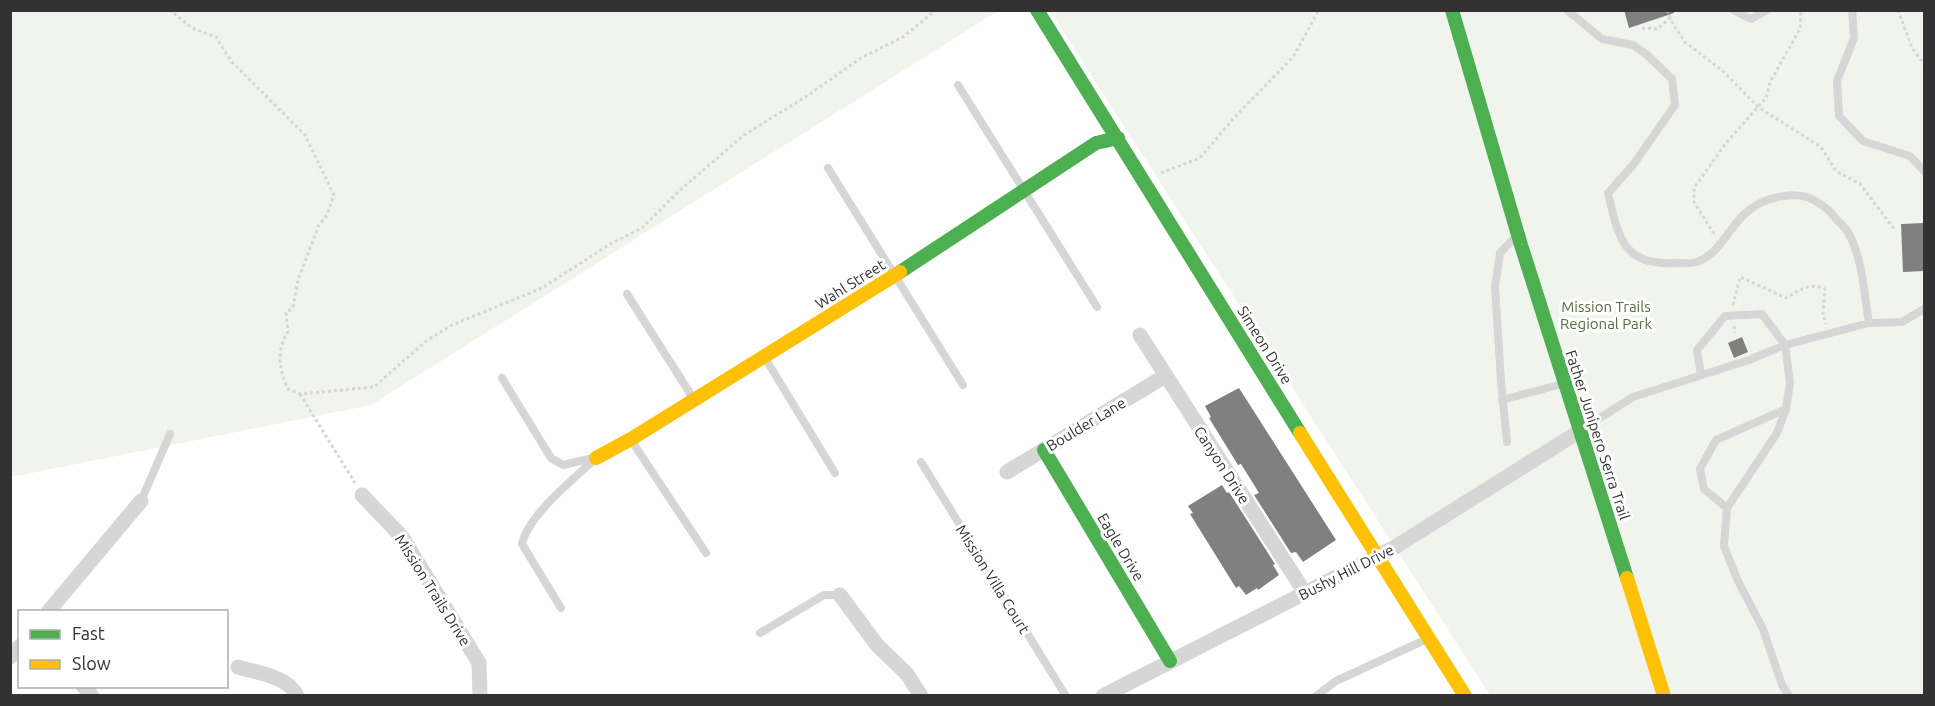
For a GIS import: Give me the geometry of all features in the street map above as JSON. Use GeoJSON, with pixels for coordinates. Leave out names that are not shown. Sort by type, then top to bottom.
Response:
{"type":"FeatureCollection","features":[{"type":"Feature","properties":{"kind":"street","name":"Simeon Drive"},"geometry":{"type":"LineString","coordinates":[[1037,10],[1465,696]]}},
{"type":"Feature","properties":{"kind":"street","name":"Father Junipero Serra Trail"},"geometry":{"type":"LineString","coordinates":[[1452,10],[1564,384],[1664,696]]}},
{"type":"Feature","properties":{"kind":"street","name":"Wahl Street"},"geometry":{"type":"LineString","coordinates":[[596,458],[631,439],[894,276],[1096,143],[1118,138]]}},
{"type":"Feature","properties":{"kind":"street","name":"Canyon Drive"},"geometry":{"type":"LineString","coordinates":[[1140,335],[1305,593]]}},
{"type":"Feature","properties":{"kind":"street","name":"Boulder Lane"},"geometry":{"type":"LineString","coordinates":[[1007,472],[1165,376]]}},
{"type":"Feature","properties":{"kind":"street","name":"Bushy Hill Drive"},"geometry":{"type":"LineString","coordinates":[[1103,696],[1377,557],[1580,431]]}},
{"type":"Feature","properties":{"kind":"street","name":"Eagle Drive"},"geometry":{"type":"LineString","coordinates":[[1044,450],[1170,661]]}},
{"type":"Feature","properties":{"kind":"street","name":"Mission Trails Drive"},"geometry":{"type":"LineString","coordinates":[[362,495],[402,537],[479,663],[480,696]]}},
{"type":"Feature","properties":{"kind":"street"},"geometry":{"type":"LineString","coordinates":[[50,610],[141,501]]}},
{"type":"Feature","properties":{"kind":"street"},"geometry":{"type":"LineString","coordinates":[[840,595],[877,645],[907,674],[921,696]]}},
{"type":"Feature","properties":{"kind":"street"},"geometry":{"type":"LineString","coordinates":[[238,667],[283,681],[295,691],[297,696]]}},
{"type":"Feature","properties":{"kind":"lane"},"geometry":{"type":"LineString","coordinates":[[1567,10],[1602,39],[1633,45],[1672,79],[1675,105],[1633,165],[1608,193],[1619,236],[1630,253],[1658,264],[1696,262],[1721,245],[1732,225],[1749,210],[1768,199],[1796,195],[1816,201],[1832,214],[1849,233],[1858,258],[1869,323]]}},
{"type":"Feature","properties":{"kind":"lane"},"geometry":{"type":"LineString","coordinates":[[1733,10],[1751,19],[1767,10]]}},
{"type":"Feature","properties":{"kind":"lane"},"geometry":{"type":"LineString","coordinates":[[1852,10],[1854,38],[1837,81],[1839,116],[1863,141],[1910,156],[1924,171]]}},
{"type":"Feature","properties":{"kind":"lane"},"geometry":{"type":"LineString","coordinates":[[958,85],[1097,308]]}},
{"type":"Feature","properties":{"kind":"lane"},"geometry":{"type":"LineString","coordinates":[[828,168],[963,385]]}},
{"type":"Feature","properties":{"kind":"lane"},"geometry":{"type":"LineString","coordinates":[[1507,442],[1495,287],[1500,253],[1518,234]]}},
{"type":"Feature","properties":{"kind":"lane"},"geometry":{"type":"LineString","coordinates":[[627,294],[693,399]]}},
{"type":"Feature","properties":{"kind":"lane"},"geometry":{"type":"LineString","coordinates":[[1580,431],[1633,397],[1749,360],[1785,345],[1869,323],[1902,322],[1924,309]]}},
{"type":"Feature","properties":{"kind":"lane"},"geometry":{"type":"LineString","coordinates":[[1701,375],[1697,350],[1725,316],[1762,314],[1785,345],[1790,383],[1786,409],[1777,433],[1727,508],[1724,546],[1737,579],[1764,629],[1782,685],[1789,696]]}},
{"type":"Feature","properties":{"kind":"lane"},"geometry":{"type":"LineString","coordinates":[[764,357],[835,473]]}},
{"type":"Feature","properties":{"kind":"lane"},"geometry":{"type":"LineString","coordinates":[[502,378],[551,458],[563,465],[596,458]]}},
{"type":"Feature","properties":{"kind":"lane"},"geometry":{"type":"LineString","coordinates":[[1502,400],[1564,384]]}},
{"type":"Feature","properties":{"kind":"lane"},"geometry":{"type":"LineString","coordinates":[[1727,508],[1704,489],[1700,469],[1716,440],[1786,409]]}},
{"type":"Feature","properties":{"kind":"lane"},"geometry":{"type":"LineString","coordinates":[[141,501],[170,434]]}},
{"type":"Feature","properties":{"kind":"lane"},"geometry":{"type":"LineString","coordinates":[[631,439],[706,554]]}},
{"type":"Feature","properties":{"kind":"lane"},"geometry":{"type":"LineString","coordinates":[[561,608],[522,544],[524,533],[534,518],[596,458]]}},
{"type":"Feature","properties":{"kind":"lane","name":"Mission Villa Court"},"geometry":{"type":"LineString","coordinates":[[921,462],[1066,696]]}},
{"type":"Feature","properties":{"kind":"lane"},"geometry":{"type":"LineString","coordinates":[[760,633],[824,596],[840,595]]}},
{"type":"Feature","properties":{"kind":"lane"},"geometry":{"type":"LineString","coordinates":[[1316,696],[1336,681],[1429,639]]}},
{"type":"Feature","properties":{"kind":"path"},"geometry":{"type":"LineString","coordinates":[[169,10],[192,28],[216,38],[231,61],[305,135],[334,195],[327,215],[319,225],[298,280],[293,307],[286,313],[288,332],[281,343],[281,373],[288,389],[300,394],[374,387],[426,341],[452,325],[542,288],[610,244],[642,228],[679,191],[744,135],[807,96],[861,58],[903,37],[936,10]]}},
{"type":"Feature","properties":{"kind":"path"},"geometry":{"type":"LineString","coordinates":[[1144,179],[1200,158],[1234,118],[1293,57],[1319,10]]}},
{"type":"Feature","properties":{"kind":"path"},"geometry":{"type":"LineString","coordinates":[[1667,10],[1672,24],[1685,42],[1724,72],[1758,107],[1821,147],[1836,171],[1860,184],[1895,230]]}},
{"type":"Feature","properties":{"kind":"path"},"geometry":{"type":"LineString","coordinates":[[1721,245],[1694,202],[1694,188],[1726,143],[1766,98],[1770,82],[1800,29],[1801,10]]}},
{"type":"Feature","properties":{"kind":"path"},"geometry":{"type":"LineString","coordinates":[[1898,10],[1912,48],[1924,64]]}},
{"type":"Feature","properties":{"kind":"path"},"geometry":{"type":"LineString","coordinates":[[1642,28],[1658,29],[1671,17]]}},
{"type":"Feature","properties":{"kind":"path"},"geometry":{"type":"LineString","coordinates":[[1734,314],[1733,304],[1740,277],[1786,298],[1809,285],[1818,285],[1825,289],[1823,315],[1830,334]]}},
{"type":"Feature","properties":{"kind":"path"},"geometry":{"type":"LineString","coordinates":[[1734,324],[1735,333]]}},
{"type":"Feature","properties":{"kind":"path"},"geometry":{"type":"LineString","coordinates":[[300,394],[362,495]]}},
{"type":"Feature","properties":{"kind":"green space"},"geometry":{"type":"Polygon","coordinates":[[[11,11],[998,11],[371,405],[11,477],[11,11]]]}},
{"type":"Feature","properties":{"kind":"green space","name":"Mission Trails Regional Park"},"geometry":{"type":"Polygon","coordinates":[[[1050,11],[1924,11],[1924,695],[1490,695],[1050,11]]]}},
{"type":"Feature","properties":{"kind":"building"},"geometry":{"type":"Polygon","coordinates":[[[1624,10],[1674,10],[1674,13],[1629,28],[1624,10]]]}},
{"type":"Feature","properties":{"kind":"building"},"geometry":{"type":"Polygon","coordinates":[[[1924,223],[1924,271],[1903,272],[1901,224],[1924,223]]]}},
{"type":"Feature","properties":{"kind":"building"},"geometry":{"type":"Polygon","coordinates":[[[1742,337],[1748,352],[1734,358],[1728,343],[1742,337]]]}},
{"type":"Feature","properties":{"kind":"building"},"geometry":{"type":"Polygon","coordinates":[[[1239,388],[1336,540],[1303,562],[1296,552],[1291,553],[1254,495],[1259,493],[1241,464],[1238,465],[1209,418],[1211,417],[1205,406],[1239,388]]]}},
{"type":"Feature","properties":{"kind":"building"},"geometry":{"type":"Polygon","coordinates":[[[1222,485],[1227,493],[1229,492],[1275,564],[1273,565],[1279,575],[1258,590],[1257,588],[1246,595],[1239,586],[1236,588],[1190,514],[1193,513],[1188,506],[1222,485]]]}},
{"type":"Feature","properties":{"kind":"traffic: fast"},"geometry":{"type":"LineString","coordinates":[[1037,10],[1300,433]]}},
{"type":"Feature","properties":{"kind":"traffic: fast"},"geometry":{"type":"LineString","coordinates":[[1452,10],[1521,245],[1627,578]]}},
{"type":"Feature","properties":{"kind":"traffic: fast"},"geometry":{"type":"LineString","coordinates":[[900,272],[1096,143],[1118,138]]}},
{"type":"Feature","properties":{"kind":"traffic: fast"},"geometry":{"type":"LineString","coordinates":[[1044,450],[1170,661]]}},
{"type":"Feature","properties":{"kind":"traffic: slow"},"geometry":{"type":"LineString","coordinates":[[596,458],[631,439],[900,272]]}},
{"type":"Feature","properties":{"kind":"traffic: slow"},"geometry":{"type":"LineString","coordinates":[[1300,433],[1465,696]]}},
{"type":"Feature","properties":{"kind":"traffic: slow"},"geometry":{"type":"LineString","coordinates":[[1627,578],[1664,696]]}}]}
